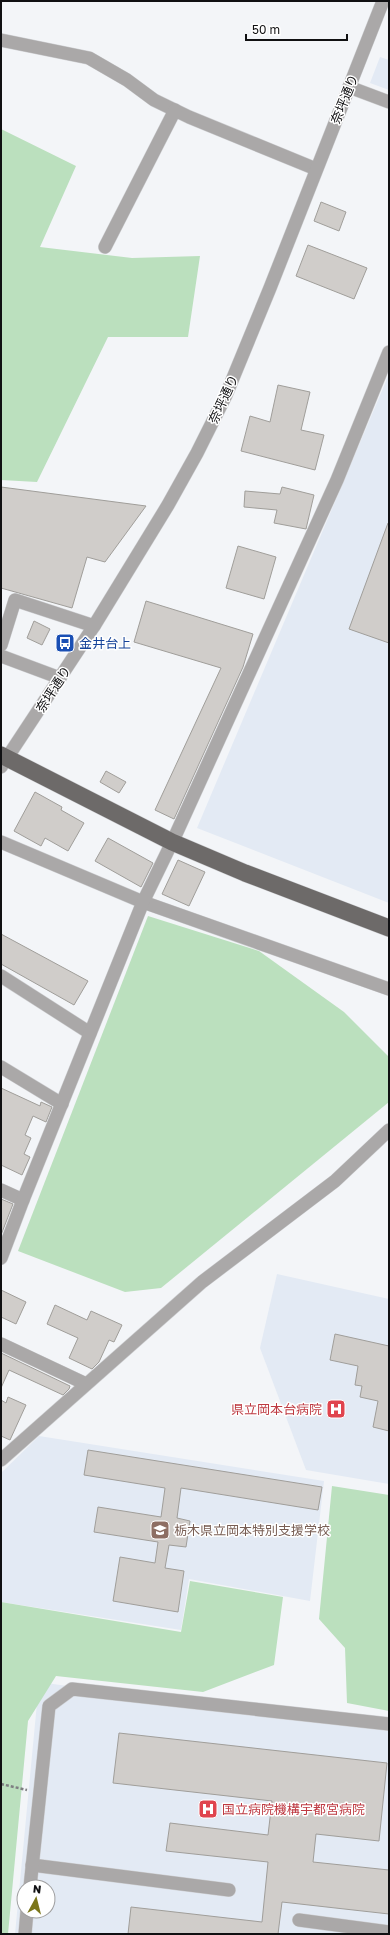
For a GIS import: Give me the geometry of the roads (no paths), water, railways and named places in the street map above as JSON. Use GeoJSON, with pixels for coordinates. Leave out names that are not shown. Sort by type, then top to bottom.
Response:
{"type":"FeatureCollection","features":[{"type":"Feature","properties":{"kind":"main road"},"geometry":{"type":"LineString","coordinates":[[3,760],[172,842],[245,873],[389,928]]}},
{"type":"Feature","properties":{"kind":"street","name":"奈坪通り"},"geometry":{"type":"LineString","coordinates":[[3,760],[94,626],[168,505],[226,394],[270,288],[383,1]]}},
{"type":"Feature","properties":{"kind":"street"},"geometry":{"type":"LineString","coordinates":[[1,40],[89,58],[127,80],[154,100],[316,169]]}},
{"type":"Feature","properties":{"kind":"street"},"geometry":{"type":"LineString","coordinates":[[349,87],[389,102]]}},
{"type":"Feature","properties":{"kind":"street"},"geometry":{"type":"LineString","coordinates":[[106,247],[175,110]]}},
{"type":"Feature","properties":{"kind":"street"},"geometry":{"type":"LineString","coordinates":[[1,1258],[143,902],[172,842],[337,480],[389,352]]}},
{"type":"Feature","properties":{"kind":"street"},"geometry":{"type":"LineString","coordinates":[[1,645],[15,600],[94,626]]}},
{"type":"Feature","properties":{"kind":"street"},"geometry":{"type":"LineString","coordinates":[[1,656],[60,678]]}},
{"type":"Feature","properties":{"kind":"street"},"geometry":{"type":"LineString","coordinates":[[1,842],[143,902],[389,989]]}},
{"type":"Feature","properties":{"kind":"street"},"geometry":{"type":"LineString","coordinates":[[1,976],[90,1033]]}},
{"type":"Feature","properties":{"kind":"street"},"geometry":{"type":"LineString","coordinates":[[1,1067],[62,1104]]}},
{"type":"Feature","properties":{"kind":"street"},"geometry":{"type":"LineString","coordinates":[[1,1460],[7,1447],[86,1384],[202,1282],[335,1181],[389,1130]]}},
{"type":"Feature","properties":{"kind":"street"},"geometry":{"type":"LineString","coordinates":[[1,1190],[23,1200]]}},
{"type":"Feature","properties":{"kind":"street"},"geometry":{"type":"LineString","coordinates":[[1,1344],[86,1384]]}},
{"type":"Feature","properties":{"kind":"street"},"geometry":{"type":"LineString","coordinates":[[31,1879],[49,1706],[72,1689],[389,1724]]}},
{"type":"Feature","properties":{"kind":"street"},"geometry":{"type":"LineString","coordinates":[[32,1865],[229,1890]]}},
{"type":"Feature","properties":{"kind":"street"},"geometry":{"type":"LineString","coordinates":[[25,1934],[26,1919]]}},
{"type":"Feature","properties":{"kind":"street"},"geometry":{"type":"LineString","coordinates":[[299,1920],[389,1932]]}},
{"type":"Feature","properties":{"kind":"place","name":"金井台上"},"geometry":{"type":"Point","coordinates":[65,643]}},
{"type":"Feature","properties":{"kind":"place","name":"県立岡本台病院"},"geometry":{"type":"Point","coordinates":[336,1409]}},
{"type":"Feature","properties":{"kind":"place","name":"栃木県立岡本特別支援学校"},"geometry":{"type":"Point","coordinates":[160,1530]}},
{"type":"Feature","properties":{"kind":"place","name":"国立病院機構宇都宮病院"},"geometry":{"type":"Point","coordinates":[208,1809]}}]}
